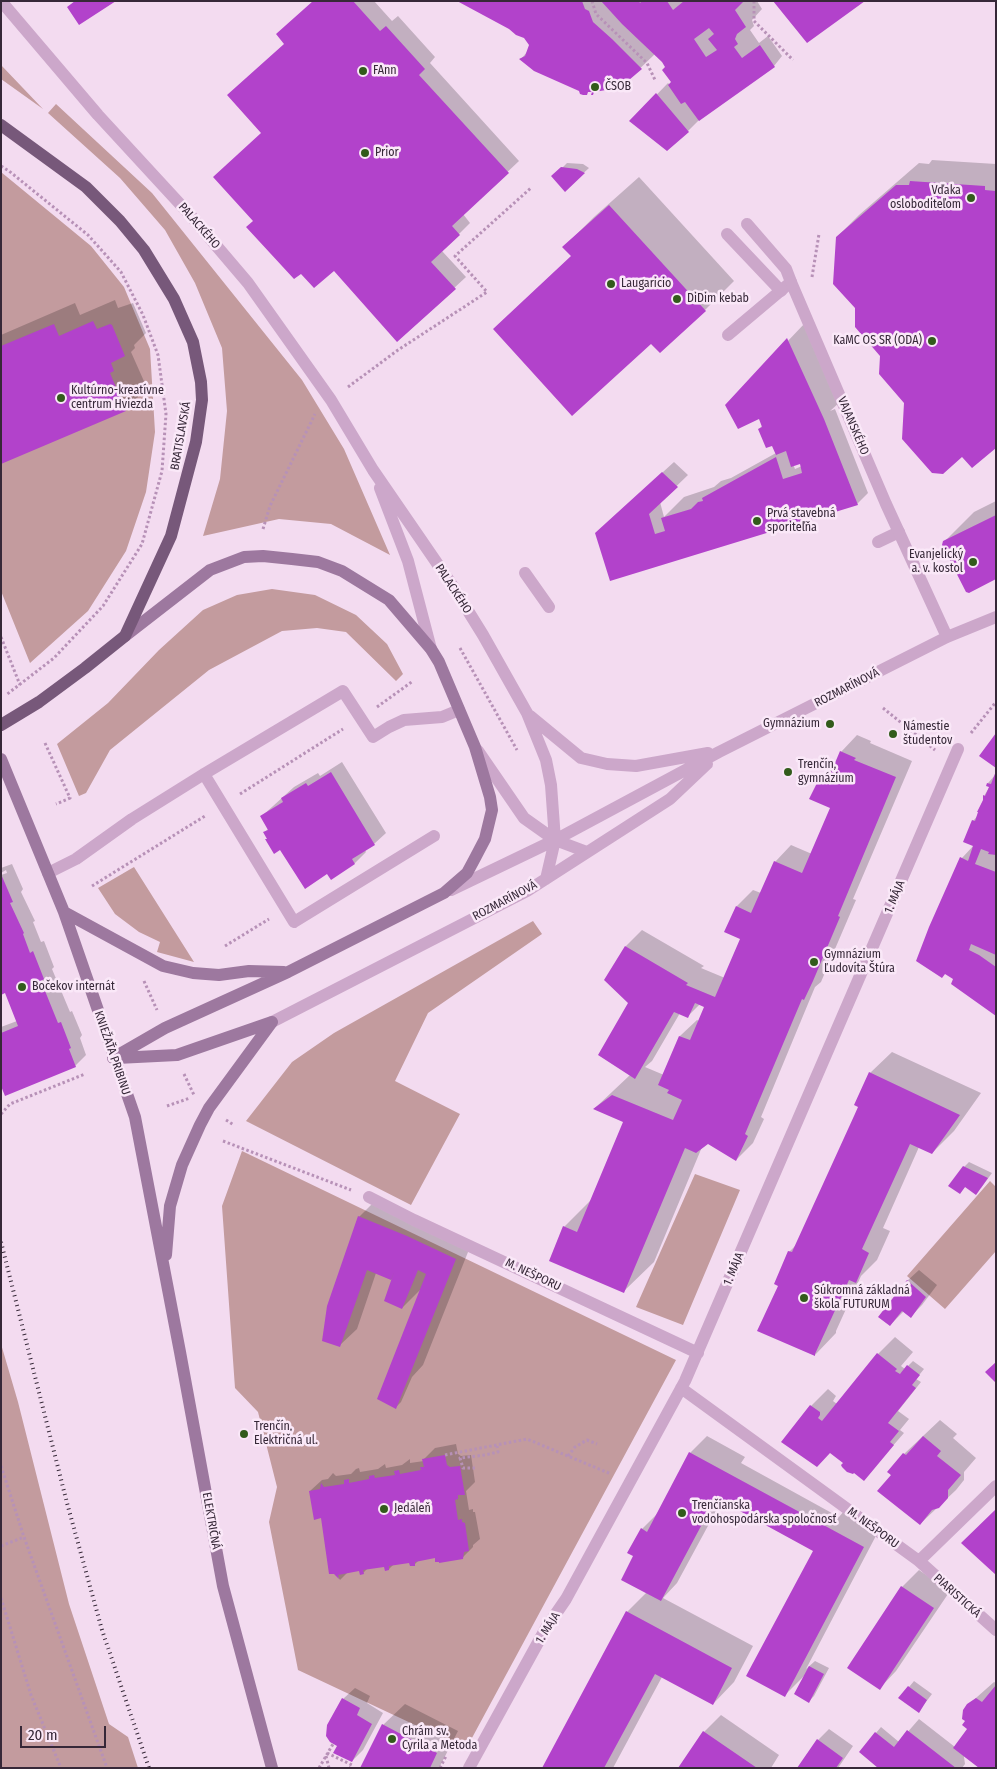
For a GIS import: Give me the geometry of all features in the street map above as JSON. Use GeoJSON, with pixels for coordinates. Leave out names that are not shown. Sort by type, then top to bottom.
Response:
{"type":"FeatureCollection","features":[{"type":"Feature","properties":{"kind":"main road","name":"BRATISLAVSKÁ"},"geometry":{"type":"LineString","coordinates":[[1,126],[86,187],[120,221],[144,250],[162,278],[184,320],[196,351],[202,400],[196,442],[187,482],[171,536],[125,636],[39,702],[1,725]]}},
{"type":"Feature","properties":{"kind":"main road"},"geometry":{"type":"LineString","coordinates":[[113,1058],[165,1028],[288,972],[444,893],[466,873],[485,839],[492,810],[475,747],[439,662],[431,649],[389,600],[342,571],[318,562],[263,556],[244,557],[210,570],[125,636]]}},
{"type":"Feature","properties":{"kind":"main road","name":"KNIEŽAŤA PRIBINU"},"geometry":{"type":"LineString","coordinates":[[1,760],[64,912],[134,1117],[164,1270]]}},
{"type":"Feature","properties":{"kind":"main road"},"geometry":{"type":"LineString","coordinates":[[64,912],[163,966],[219,975],[249,970],[288,972]]}},
{"type":"Feature","properties":{"kind":"main road"},"geometry":{"type":"LineString","coordinates":[[113,1058],[176,1055],[272,1022]]}},
{"type":"Feature","properties":{"kind":"main road"},"geometry":{"type":"LineString","coordinates":[[164,1270],[170,1206],[182,1165],[209,1108],[272,1022]]}},
{"type":"Feature","properties":{"kind":"main road","name":"ELEKTRIČNÁ"},"geometry":{"type":"LineString","coordinates":[[164,1270],[222,1586],[272,1768]]}},
{"type":"Feature","properties":{"kind":"street","name":"PALACKÉHO"},"geometry":{"type":"LineString","coordinates":[[2,1],[98,115],[191,216],[248,283],[331,400],[373,470],[452,585],[483,635],[527,713],[546,760],[551,785],[556,840],[546,879]]}},
{"type":"Feature","properties":{"kind":"street","name":"VAJANSKÉHO"},"geometry":{"type":"LineString","coordinates":[[747,224],[786,270],[899,532],[947,637]]}},
{"type":"Feature","properties":{"kind":"street"},"geometry":{"type":"LineString","coordinates":[[727,234],[781,291]]}},
{"type":"Feature","properties":{"kind":"street"},"geometry":{"type":"LineString","coordinates":[[728,335],[791,282]]}},
{"type":"Feature","properties":{"kind":"street","name":"PALACKÉHO"},"geometry":{"type":"LineString","coordinates":[[373,470],[408,562],[431,649]]}},
{"type":"Feature","properties":{"kind":"street"},"geometry":{"type":"LineString","coordinates":[[878,542],[899,532]]}},
{"type":"Feature","properties":{"kind":"street"},"geometry":{"type":"LineString","coordinates":[[525,573],[549,607]]}},
{"type":"Feature","properties":{"kind":"street","name":"ROZMARÍNOVÁ"},"geometry":{"type":"LineString","coordinates":[[444,893],[556,840],[719,752],[947,637],[996,617]]}},
{"type":"Feature","properties":{"kind":"street"},"geometry":{"type":"LineString","coordinates":[[48,873],[76,859],[132,819],[343,691],[373,737],[404,720],[442,717],[459,710]]}},
{"type":"Feature","properties":{"kind":"street","name":"PALACKÉHO"},"geometry":{"type":"LineString","coordinates":[[527,713],[581,758],[606,764],[636,766],[719,752]]}},
{"type":"Feature","properties":{"kind":"street"},"geometry":{"type":"LineString","coordinates":[[475,747],[524,818],[556,840],[587,852]]}},
{"type":"Feature","properties":{"kind":"street","name":"1. MÁJA"},"geometry":{"type":"LineString","coordinates":[[469,1768],[546,1628],[566,1599],[681,1388],[698,1353],[958,749]]}},
{"type":"Feature","properties":{"kind":"street","name":"ROZMARÍNOVÁ"},"geometry":{"type":"LineString","coordinates":[[272,1022],[546,879],[670,799],[719,752]]}},
{"type":"Feature","properties":{"kind":"street"},"geometry":{"type":"LineString","coordinates":[[204,774],[294,922],[434,836]]}},
{"type":"Feature","properties":{"kind":"street","name":"M. NEŠPORU"},"geometry":{"type":"LineString","coordinates":[[368,1196],[414,1220],[698,1353]]}},
{"type":"Feature","properties":{"kind":"street","name":"M. NEŠPORU"},"geometry":{"type":"LineString","coordinates":[[681,1388],[919,1561]]}},
{"type":"Feature","properties":{"kind":"street"},"geometry":{"type":"LineString","coordinates":[[919,1561],[996,1486]]}},
{"type":"Feature","properties":{"kind":"street","name":"PIARISTICKÁ"},"geometry":{"type":"LineString","coordinates":[[919,1561],[996,1630]]}},
{"type":"Feature","properties":{"kind":"path"},"geometry":{"type":"LineString","coordinates":[[592,1],[596,14],[648,63],[655,80]]}},
{"type":"Feature","properties":{"kind":"path"},"geometry":{"type":"LineString","coordinates":[[754,1],[754,22],[793,60]]}},
{"type":"Feature","properties":{"kind":"path"},"geometry":{"type":"LineString","coordinates":[[1,166],[10,170],[88,235],[121,272],[143,315],[158,355],[166,414],[162,471],[142,544],[103,606],[54,658],[1,698]]}},
{"type":"Feature","properties":{"kind":"path"},"geometry":{"type":"LineString","coordinates":[[346,388],[398,350],[487,292],[455,256],[532,187]]}},
{"type":"Feature","properties":{"kind":"path"},"geometry":{"type":"LineString","coordinates":[[810,285],[819,234]]}},
{"type":"Feature","properties":{"kind":"path"},"geometry":{"type":"LineString","coordinates":[[263,529],[270,506],[317,410]]}},
{"type":"Feature","properties":{"kind":"path"},"geometry":{"type":"LineString","coordinates":[[1,636],[20,685]]}},
{"type":"Feature","properties":{"kind":"path"},"geometry":{"type":"LineString","coordinates":[[454,652],[468,643]]}},
{"type":"Feature","properties":{"kind":"path"},"geometry":{"type":"LineString","coordinates":[[460,648],[518,751]]}},
{"type":"Feature","properties":{"kind":"path"},"geometry":{"type":"LineString","coordinates":[[362,718],[413,681]]}},
{"type":"Feature","properties":{"kind":"path"},"geometry":{"type":"LineString","coordinates":[[958,749],[996,702]]}},
{"type":"Feature","properties":{"kind":"path"},"geometry":{"type":"LineString","coordinates":[[883,708],[952,764]]}},
{"type":"Feature","properties":{"kind":"path"},"geometry":{"type":"LineString","coordinates":[[45,743],[70,798],[56,804]]}},
{"type":"Feature","properties":{"kind":"path"},"geometry":{"type":"LineString","coordinates":[[225,946],[286,908]]}},
{"type":"Feature","properties":{"kind":"path"},"geometry":{"type":"LineString","coordinates":[[143,978],[159,1014]]}},
{"type":"Feature","properties":{"kind":"path"},"geometry":{"type":"LineString","coordinates":[[167,1106],[194,1097],[182,1068]]}},
{"type":"Feature","properties":{"kind":"path"},"geometry":{"type":"LineString","coordinates":[[1,1114],[10,1104],[85,1074]]}},
{"type":"Feature","properties":{"kind":"path"},"geometry":{"type":"LineString","coordinates":[[223,1141],[368,1196]]}},
{"type":"Feature","properties":{"kind":"path"},"geometry":{"type":"LineString","coordinates":[[445,1455],[527,1439],[630,1482]]}},
{"type":"Feature","properties":{"kind":"path"},"geometry":{"type":"LineString","coordinates":[[568,1456],[575,1447],[587,1440],[597,1444]]}},
{"type":"Feature","properties":{"kind":"path"},"geometry":{"type":"LineString","coordinates":[[475,1468],[464,1468],[460,1458],[498,1452],[496,1446]]}},
{"type":"Feature","properties":{"kind":"path"},"geometry":{"type":"LineString","coordinates":[[1,1466],[24,1537],[107,1768]]}},
{"type":"Feature","properties":{"kind":"path"},"geometry":{"type":"LineString","coordinates":[[1,1546],[24,1537]]}},
{"type":"Feature","properties":{"kind":"path"},"geometry":{"type":"LineString","coordinates":[[1,1598],[31,1695],[61,1768]]}},
{"type":"Feature","properties":{"kind":"path"},"geometry":{"type":"LineString","coordinates":[[319,1768],[333,1744]]}},
{"type":"Feature","properties":{"kind":"path"},"geometry":{"type":"LineString","coordinates":[[327,1754],[329,1768]]}},
{"type":"Feature","properties":{"kind":"path"},"geometry":{"type":"LineString","coordinates":[[327,1754],[352,1765],[350,1768]]}},
{"type":"Feature","properties":{"kind":"path"},"geometry":{"type":"LineString","coordinates":[[440,1768],[446,1756]]}},
{"type":"Feature","properties":{"kind":"shaded area"},"geometry":{"type":"Polygon","coordinates":[[[1,65],[43,109],[1,79],[1,65]]]}},
{"type":"Feature","properties":{"kind":"shaded area"},"geometry":{"type":"Polygon","coordinates":[[[56,104],[152,193],[302,380],[344,449],[390,555],[331,524],[279,519],[203,536],[220,479],[227,411],[222,348],[195,283],[165,230],[120,178],[48,113],[56,104]]]}},
{"type":"Feature","properties":{"kind":"shaded area"},"geometry":{"type":"Polygon","coordinates":[[[1,172],[91,246],[124,287],[150,349],[155,432],[146,492],[126,551],[88,611],[30,663],[1,591],[1,172]]]}},
{"type":"Feature","properties":{"kind":"shaded area"},"geometry":{"type":"Polygon","coordinates":[[[272,589],[315,595],[356,615],[387,644],[403,674],[396,681],[346,632],[317,628],[282,631],[209,670],[110,750],[86,793],[79,796],[57,744],[108,703],[159,650],[203,610],[237,595],[272,589]]]}},
{"type":"Feature","properties":{"kind":"shaded area"},"geometry":{"type":"Polygon","coordinates":[[[134,867],[194,962],[157,952],[160,942],[139,932],[115,914],[98,888],[134,867]]]}},
{"type":"Feature","properties":{"kind":"shaded area"},"geometry":{"type":"Polygon","coordinates":[[[533,921],[542,934],[428,1013],[395,1081],[460,1114],[411,1205],[246,1121],[292,1062],[334,1033],[533,921]]]}},
{"type":"Feature","properties":{"kind":"shaded area"},"geometry":{"type":"Polygon","coordinates":[[[242,1151],[676,1360],[466,1749],[298,1670],[269,1522],[277,1487],[258,1412],[235,1388],[222,1206],[242,1151]]]}},
{"type":"Feature","properties":{"kind":"shaded area"},"geometry":{"type":"Polygon","coordinates":[[[695,1174],[740,1190],[683,1325],[636,1307],[695,1174]]]}},
{"type":"Feature","properties":{"kind":"shaded area"},"geometry":{"type":"Polygon","coordinates":[[[990,1181],[996,1187],[996,1251],[945,1309],[907,1276],[990,1181]]]}},
{"type":"Feature","properties":{"kind":"shaded area"},"geometry":{"type":"Polygon","coordinates":[[[1,1344],[18,1402],[69,1604],[109,1724],[128,1737],[138,1768],[1,1768],[1,1344]]]}},
{"type":"Feature","properties":{"kind":"building"},"geometry":{"type":"Polygon","coordinates":[[[75,1],[116,1],[79,25],[67,7],[75,1]]]}},
{"type":"Feature","properties":{"kind":"building","name":"Prior"},"geometry":{"type":"Polygon","coordinates":[[[313,1],[353,1],[380,31],[386,26],[425,69],[419,75],[509,173],[452,226],[460,235],[431,262],[456,289],[397,342],[334,271],[314,288],[301,274],[294,279],[246,227],[253,221],[213,177],[261,133],[227,95],[284,44],[276,34],[313,1]]]}},
{"type":"Feature","properties":{"kind":"building"},"geometry":{"type":"Polygon","coordinates":[[[457,1],[582,1],[585,9],[589,11],[593,22],[642,69],[629,80],[612,89],[594,92],[593,95],[591,95],[592,92],[588,92],[587,95],[580,94],[579,91],[534,71],[519,59],[525,56],[529,45],[524,38],[457,1]]]}},
{"type":"Feature","properties":{"kind":"building"},"geometry":{"type":"Polygon","coordinates":[[[601,1],[639,1],[640,3],[642,1],[667,1],[673,10],[684,1],[744,1],[735,10],[746,27],[737,34],[735,39],[738,44],[734,47],[742,58],[760,45],[775,67],[699,121],[685,102],[681,104],[668,85],[671,82],[662,70],[665,67],[662,62],[601,1]],[[709,28],[694,39],[706,57],[717,50],[708,39],[714,34],[709,28]]]}},
{"type":"Feature","properties":{"kind":"building"},"geometry":{"type":"Polygon","coordinates":[[[773,1],[865,1],[807,43],[773,1]]]}},
{"type":"Feature","properties":{"kind":"building"},"geometry":{"type":"Polygon","coordinates":[[[656,93],[689,132],[667,151],[629,121],[656,93]]]}},
{"type":"Feature","properties":{"kind":"building"},"geometry":{"type":"Polygon","coordinates":[[[561,167],[577,169],[585,173],[565,192],[551,176],[561,167]]]}},
{"type":"Feature","properties":{"kind":"building","name":"KaMC OS SR (ODA)"},"geometry":{"type":"Polygon","coordinates":[[[910,181],[985,186],[985,190],[996,191],[996,448],[972,468],[962,457],[943,474],[932,473],[902,439],[904,403],[879,374],[880,356],[855,327],[855,308],[833,284],[836,237],[896,185],[909,185],[910,181]]]}},
{"type":"Feature","properties":{"kind":"building","name":"Laugaricio"},"geometry":{"type":"Polygon","coordinates":[[[609,205],[706,311],[660,353],[651,344],[572,416],[493,329],[571,256],[562,247],[609,205]]]}},
{"type":"Feature","properties":{"kind":"building","name":"Kultúrno-kreatívne centrum Hviezda"},"geometry":{"type":"Polygon","coordinates":[[[93,321],[97,329],[112,325],[125,356],[111,363],[114,371],[110,373],[126,411],[1,464],[1,346],[54,324],[59,336],[93,321]]]}},
{"type":"Feature","properties":{"kind":"building"},"geometry":{"type":"Polygon","coordinates":[[[787,338],[824,419],[858,505],[610,581],[595,533],[662,472],[678,487],[649,514],[655,534],[665,531],[661,518],[691,509],[698,502],[703,501],[702,498],[776,457],[783,479],[802,473],[800,464],[791,467],[786,451],[776,455],[772,446],[766,448],[758,429],[762,427],[759,419],[738,429],[725,405],[787,338]]]}},
{"type":"Feature","properties":{"kind":"building","name":"Evanjelický a. v. kostol"},"geometry":{"type":"Polygon","coordinates":[[[996,515],[996,579],[969,593],[966,592],[942,545],[943,541],[996,515]]]}},
{"type":"Feature","properties":{"kind":"building"},"geometry":{"type":"Polygon","coordinates":[[[996,733],[996,768],[979,756],[996,733]]]}},
{"type":"Feature","properties":{"kind":"building"},"geometry":{"type":"Polygon","coordinates":[[[840,751],[856,758],[854,760],[896,777],[838,916],[840,917],[813,981],[804,1000],[802,999],[745,1134],[748,1136],[736,1161],[708,1144],[696,1153],[685,1148],[624,1293],[549,1261],[563,1226],[577,1232],[623,1122],[593,1109],[612,1095],[673,1120],[682,1100],[667,1093],[669,1090],[658,1085],[679,1036],[690,1040],[704,1007],[695,1003],[688,1018],[674,1012],[635,1079],[598,1055],[628,1003],[604,980],[625,946],[688,983],[686,985],[715,997],[740,939],[724,932],[736,906],[751,913],[774,861],[802,873],[830,808],[809,799],[819,779],[827,782],[840,751]]]}},
{"type":"Feature","properties":{"kind":"building"},"geometry":{"type":"Polygon","coordinates":[[[996,771],[996,855],[988,854],[989,852],[981,849],[975,864],[996,872],[996,955],[971,944],[969,950],[996,967],[996,1016],[951,984],[953,979],[945,974],[942,978],[916,961],[960,857],[968,861],[973,846],[963,842],[972,820],[975,821],[983,795],[985,796],[989,787],[986,786],[987,783],[991,784],[996,771]]]}},
{"type":"Feature","properties":{"kind":"building"},"geometry":{"type":"Polygon","coordinates":[[[331,772],[375,845],[352,859],[355,864],[331,880],[327,874],[305,889],[280,850],[274,854],[265,839],[267,839],[263,832],[268,830],[260,816],[283,802],[281,798],[306,783],[308,786],[331,772]]]}},
{"type":"Feature","properties":{"kind":"building","name":"Bočekov internát"},"geometry":{"type":"Polygon","coordinates":[[[1,874],[13,902],[10,903],[24,933],[30,953],[33,951],[44,979],[41,981],[58,1023],[61,1022],[76,1067],[5,1096],[1,1086],[1,1033],[18,1026],[5,993],[1,995],[1,874]]]}},
{"type":"Feature","properties":{"kind":"building"},"geometry":{"type":"Polygon","coordinates":[[[869,1072],[960,1115],[932,1154],[910,1144],[862,1249],[869,1253],[856,1283],[849,1280],[815,1356],[757,1331],[778,1286],[774,1284],[788,1251],[792,1252],[858,1107],[854,1105],[869,1072]]]}},
{"type":"Feature","properties":{"kind":"building"},"geometry":{"type":"Polygon","coordinates":[[[963,1166],[988,1178],[976,1195],[965,1187],[960,1194],[948,1186],[963,1166]]]}},
{"type":"Feature","properties":{"kind":"building"},"geometry":{"type":"Polygon","coordinates":[[[358,1216],[456,1259],[396,1409],[377,1399],[426,1274],[418,1270],[402,1309],[384,1301],[394,1272],[391,1280],[367,1270],[340,1347],[322,1341],[327,1306],[358,1216]]]}},
{"type":"Feature","properties":{"kind":"building"},"geometry":{"type":"Polygon","coordinates":[[[907,1280],[926,1297],[911,1318],[902,1311],[890,1326],[878,1317],[907,1280]]]}},
{"type":"Feature","properties":{"kind":"building"},"geometry":{"type":"Polygon","coordinates":[[[877,1353],[897,1369],[895,1371],[900,1374],[907,1365],[920,1375],[912,1385],[916,1388],[888,1423],[899,1431],[890,1442],[894,1445],[864,1481],[854,1473],[847,1472],[841,1465],[843,1463],[830,1453],[817,1467],[781,1442],[810,1405],[820,1412],[818,1418],[822,1421],[877,1353]]]}},
{"type":"Feature","properties":{"kind":"building"},"geometry":{"type":"Polygon","coordinates":[[[996,1362],[996,1383],[985,1372],[996,1362]]]}},
{"type":"Feature","properties":{"kind":"building"},"geometry":{"type":"Polygon","coordinates":[[[923,1436],[941,1451],[937,1456],[961,1475],[948,1490],[948,1498],[939,1508],[932,1510],[920,1525],[877,1491],[891,1475],[887,1472],[903,1453],[906,1455],[923,1436]]]}},
{"type":"Feature","properties":{"kind":"building"},"geometry":{"type":"Polygon","coordinates":[[[689,1452],[864,1547],[785,1697],[746,1676],[813,1551],[716,1498],[661,1601],[621,1580],[633,1556],[627,1553],[641,1528],[647,1532],[689,1452]]]}},
{"type":"Feature","properties":{"kind":"building","name":"Jedáleň"},"geometry":{"type":"Polygon","coordinates":[[[445,1455],[447,1465],[450,1467],[460,1466],[465,1495],[458,1495],[458,1499],[455,1500],[458,1520],[462,1519],[462,1522],[465,1523],[469,1551],[464,1552],[463,1559],[439,1563],[435,1562],[435,1558],[415,1562],[415,1566],[410,1566],[409,1563],[389,1566],[389,1570],[385,1571],[384,1567],[363,1570],[364,1574],[360,1575],[359,1571],[338,1575],[339,1579],[334,1574],[329,1574],[321,1518],[314,1520],[309,1491],[320,1489],[321,1483],[324,1487],[344,1484],[344,1480],[349,1479],[349,1483],[369,1479],[369,1476],[374,1475],[375,1478],[395,1475],[394,1471],[399,1470],[400,1474],[421,1470],[420,1467],[424,1467],[422,1459],[445,1455]]]}},
{"type":"Feature","properties":{"kind":"building"},"geometry":{"type":"Polygon","coordinates":[[[996,1509],[996,1575],[961,1543],[996,1509]]]}},
{"type":"Feature","properties":{"kind":"building"},"geometry":{"type":"Polygon","coordinates":[[[901,1586],[934,1608],[880,1690],[847,1668],[901,1586]]]}},
{"type":"Feature","properties":{"kind":"building"},"geometry":{"type":"Polygon","coordinates":[[[626,1611],[732,1668],[713,1705],[655,1674],[604,1768],[542,1768],[626,1611]]]}},
{"type":"Feature","properties":{"kind":"building"},"geometry":{"type":"Polygon","coordinates":[[[809,1666],[824,1674],[809,1703],[794,1694],[809,1666]]]}},
{"type":"Feature","properties":{"kind":"building"},"geometry":{"type":"Polygon","coordinates":[[[996,1685],[996,1768],[979,1768],[953,1748],[967,1729],[962,1725],[965,1721],[962,1719],[963,1710],[967,1704],[976,1698],[982,1702],[996,1685]]]}},
{"type":"Feature","properties":{"kind":"building"},"geometry":{"type":"Polygon","coordinates":[[[908,1686],[927,1700],[919,1713],[898,1698],[908,1686]]]}},
{"type":"Feature","properties":{"kind":"building"},"geometry":{"type":"Polygon","coordinates":[[[342,1698],[360,1708],[357,1715],[372,1724],[352,1762],[333,1753],[337,1746],[330,1742],[326,1736],[327,1725],[342,1698]]]}},
{"type":"Feature","properties":{"kind":"building","name":"Chrám sv. Cyrila a Metoda"},"geometry":{"type":"Polygon","coordinates":[[[382,1724],[437,1753],[430,1768],[360,1768],[382,1724]]]}},
{"type":"Feature","properties":{"kind":"building"},"geometry":{"type":"Polygon","coordinates":[[[907,1730],[956,1768],[878,1768],[859,1752],[875,1732],[894,1747],[907,1730]]]}},
{"type":"Feature","properties":{"kind":"building"},"geometry":{"type":"Polygon","coordinates":[[[703,1731],[757,1768],[678,1768],[703,1731]]]}},
{"type":"Feature","properties":{"kind":"building"},"geometry":{"type":"Polygon","coordinates":[[[817,1739],[843,1758],[836,1768],[797,1768],[817,1739]]]}},
{"type":"Feature","properties":{"kind":"railway"},"geometry":{"type":"LineString","coordinates":[[1,1242],[67,1503],[102,1630],[149,1768]]}},
{"type":"Feature","properties":{"kind":"place","name":"FAnn"},"geometry":{"type":"Point","coordinates":[363,71]}},
{"type":"Feature","properties":{"kind":"place","name":"ČSOB"},"geometry":{"type":"Point","coordinates":[595,87]}},
{"type":"Feature","properties":{"kind":"place","name":"Prior"},"geometry":{"type":"Point","coordinates":[365,153]}},
{"type":"Feature","properties":{"kind":"place","name":"Vďaka osloboditeľom"},"geometry":{"type":"Point","coordinates":[971,198]}},
{"type":"Feature","properties":{"kind":"place","name":"Laugaricio"},"geometry":{"type":"Point","coordinates":[611,284]}},
{"type":"Feature","properties":{"kind":"place","name":"DiDim kebab"},"geometry":{"type":"Point","coordinates":[677,299]}},
{"type":"Feature","properties":{"kind":"place","name":"KaMC OS SR (ODA)"},"geometry":{"type":"Point","coordinates":[932,341]}},
{"type":"Feature","properties":{"kind":"place","name":"Kultúrno-kreatívne centrum Hviezda"},"geometry":{"type":"Point","coordinates":[61,398]}},
{"type":"Feature","properties":{"kind":"place","name":"Prvá stavebná sporiteľňa"},"geometry":{"type":"Point","coordinates":[757,521]}},
{"type":"Feature","properties":{"kind":"place","name":"Evanjelický a. v. kostol"},"geometry":{"type":"Point","coordinates":[973,562]}},
{"type":"Feature","properties":{"kind":"place","name":"Gymnázium"},"geometry":{"type":"Point","coordinates":[830,724]}},
{"type":"Feature","properties":{"kind":"place","name":"Námestie študentov"},"geometry":{"type":"Point","coordinates":[893,734]}},
{"type":"Feature","properties":{"kind":"place","name":"Trenčín, gymnázium"},"geometry":{"type":"Point","coordinates":[788,772]}},
{"type":"Feature","properties":{"kind":"place","name":"Gymnázium Ľudovíta Štúra"},"geometry":{"type":"Point","coordinates":[814,962]}},
{"type":"Feature","properties":{"kind":"place","name":"Bočekov internát"},"geometry":{"type":"Point","coordinates":[22,987]}},
{"type":"Feature","properties":{"kind":"place","name":"Súkromná základná škola FUTURUM"},"geometry":{"type":"Point","coordinates":[804,1298]}},
{"type":"Feature","properties":{"kind":"place","name":"Trenčín, Električná ul."},"geometry":{"type":"Point","coordinates":[244,1434]}},
{"type":"Feature","properties":{"kind":"place","name":"Jedáleň"},"geometry":{"type":"Point","coordinates":[384,1509]}},
{"type":"Feature","properties":{"kind":"place","name":"Trenčianska vodohospodárska spoločnosť"},"geometry":{"type":"Point","coordinates":[682,1513]}},
{"type":"Feature","properties":{"kind":"place","name":"Chrám sv. Cyrila a Metoda"},"geometry":{"type":"Point","coordinates":[392,1739]}}]}
